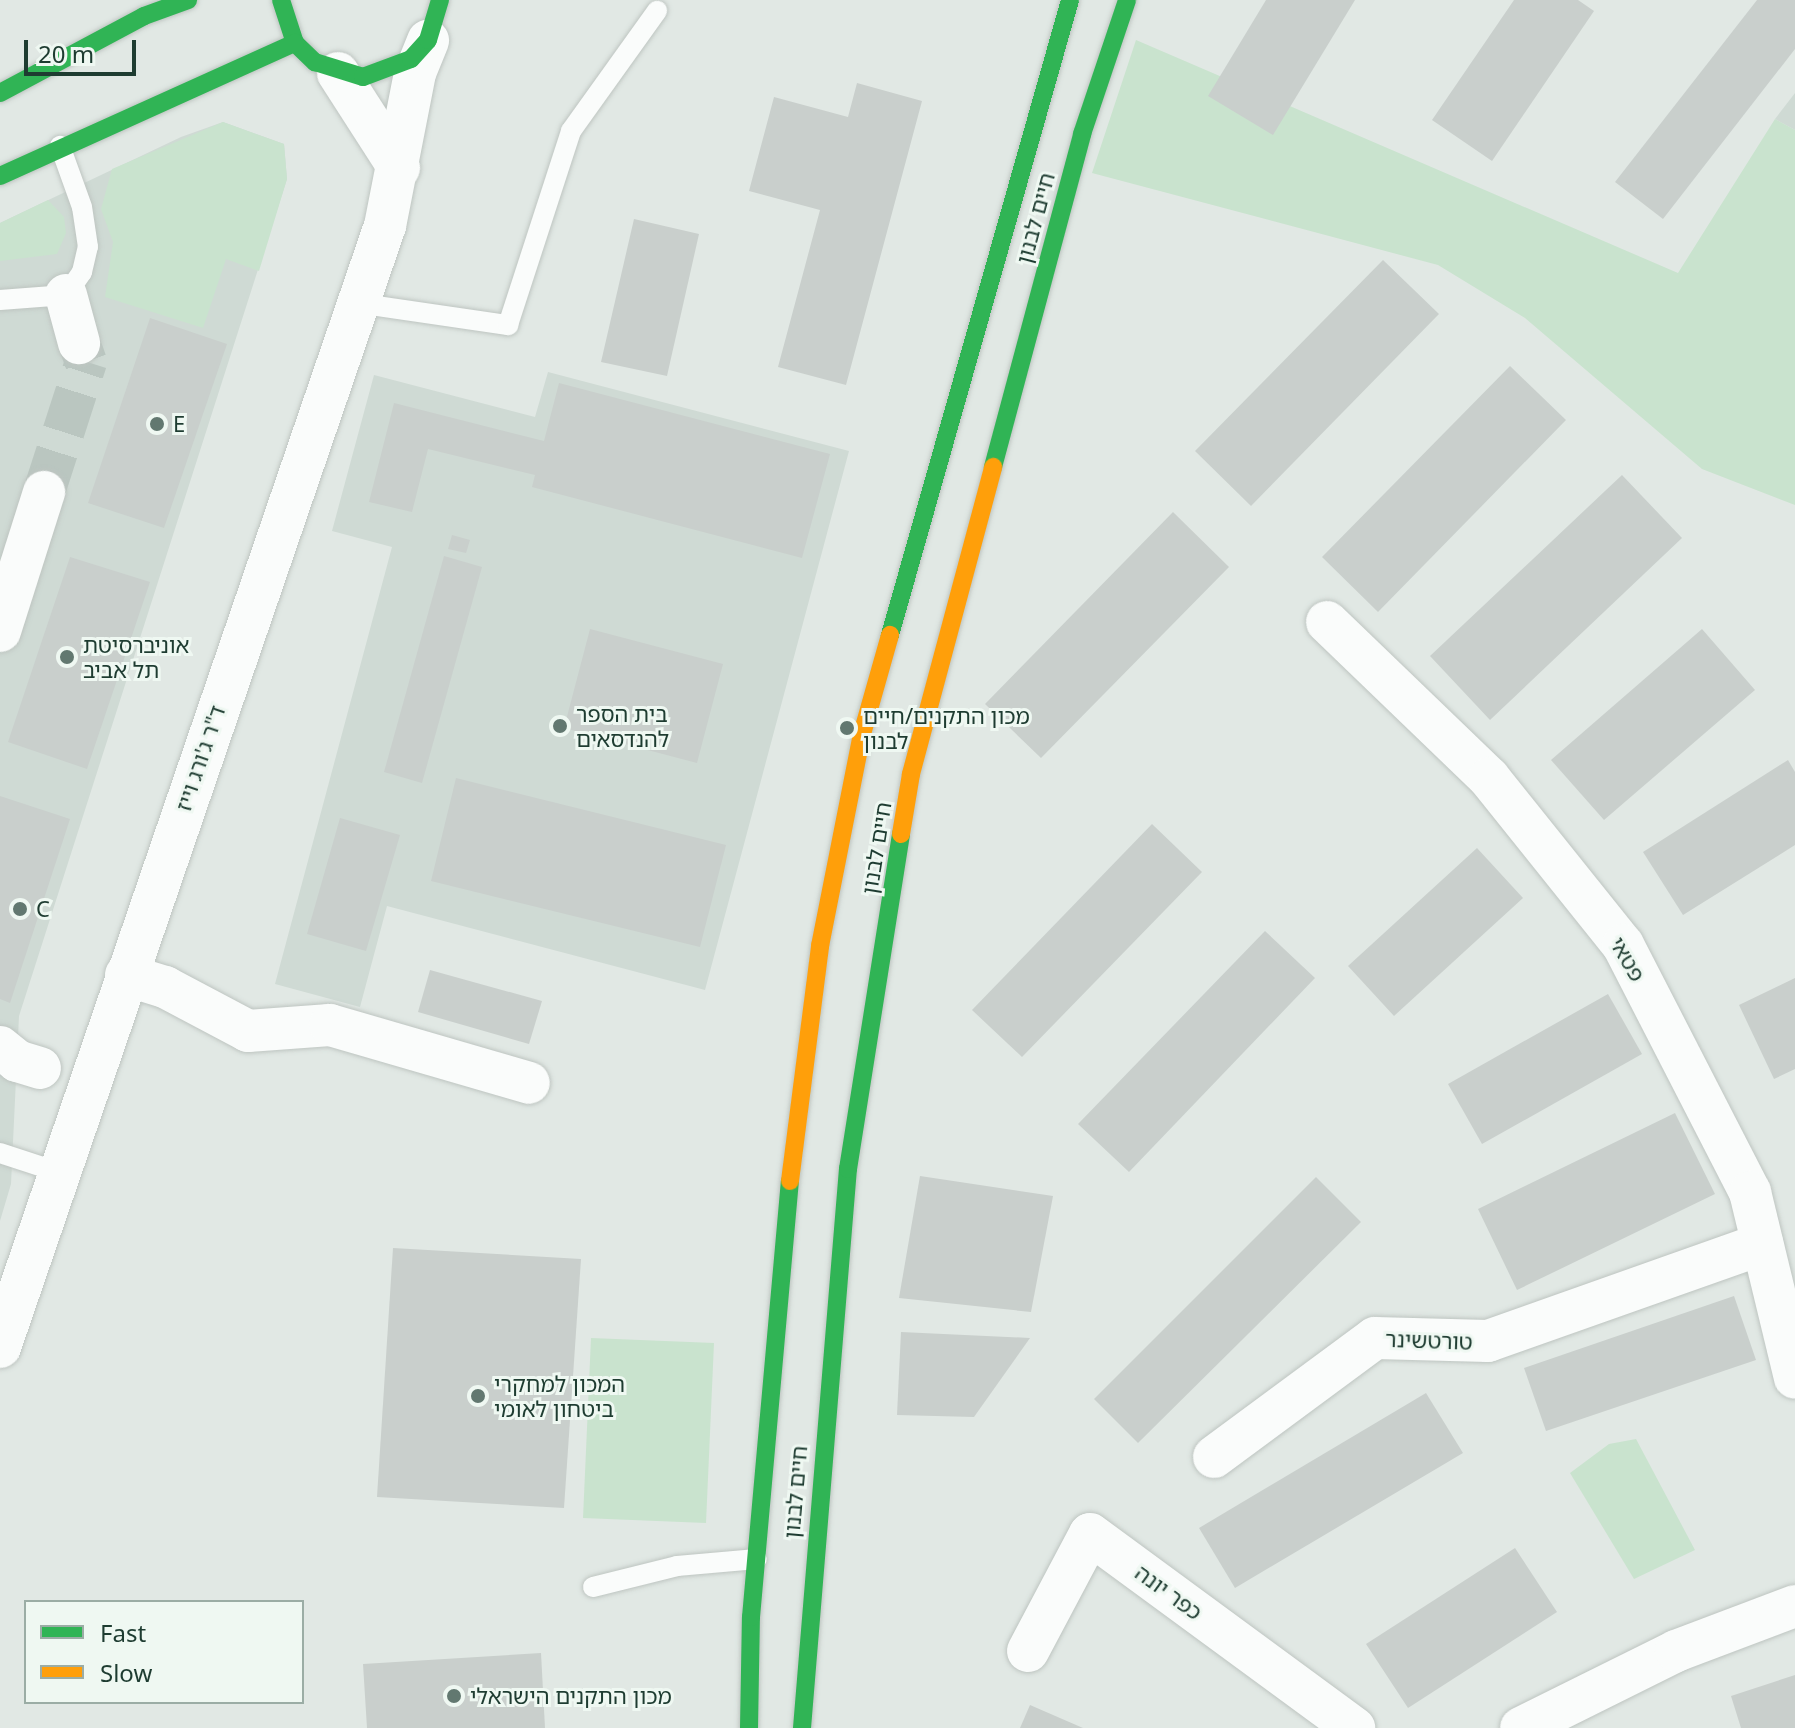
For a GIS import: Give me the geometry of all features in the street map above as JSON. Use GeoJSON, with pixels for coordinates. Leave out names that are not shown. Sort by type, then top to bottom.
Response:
{"type":"FeatureCollection","features":[{"type":"Feature","properties":{"kind":"main road"},"geometry":{"type":"LineString","coordinates":[[0,93],[144,16],[188,0]]}},
{"type":"Feature","properties":{"kind":"main road"},"geometry":{"type":"LineString","coordinates":[[281,0],[283,18],[295,43],[315,62],[338,73],[363,77],[388,71],[411,59],[428,40],[440,0]]}},
{"type":"Feature","properties":{"kind":"main road","name":"חיים לבנון"},"geometry":{"type":"LineString","coordinates":[[802,1728],[848,1169],[911,774],[1082,134],[1127,0]]}},
{"type":"Feature","properties":{"kind":"main road","name":"חיים לבנון"},"geometry":{"type":"LineString","coordinates":[[749,1728],[757,1559],[792,1161],[823,930],[862,734],[1065,6]]}},
{"type":"Feature","properties":{"kind":"main road"},"geometry":{"type":"LineString","coordinates":[[0,176],[60,146],[295,43]]}},
{"type":"Feature","properties":{"kind":"street","name":"ד\"ר ג'ורג וייז"},"geometry":{"type":"LineString","coordinates":[[0,1347],[385,226],[399,168],[415,73],[428,40]]}},
{"type":"Feature","properties":{"kind":"street"},"geometry":{"type":"LineString","coordinates":[[338,73],[399,168]]}},
{"type":"Feature","properties":{"kind":"street"},"geometry":{"type":"LineString","coordinates":[[66,295],[79,343]]}},
{"type":"Feature","properties":{"kind":"street"},"geometry":{"type":"LineString","coordinates":[[0,631],[44,492]]}},
{"type":"Feature","properties":{"kind":"street","name":"פטאי"},"geometry":{"type":"LineString","coordinates":[[1327,622],[1489,778],[1623,945],[1750,1192],[1795,1378]]}},
{"type":"Feature","properties":{"kind":"street"},"geometry":{"type":"LineString","coordinates":[[126,975],[165,987],[248,1031],[294,1032],[330,1025],[529,1083]]}},
{"type":"Feature","properties":{"kind":"street"},"geometry":{"type":"LineString","coordinates":[[0,1047],[17,1061],[40,1068]]}},
{"type":"Feature","properties":{"kind":"street","name":"טורטשינר"},"geometry":{"type":"LineString","coordinates":[[1214,1457],[1375,1338],[1488,1341],[1762,1244]]}},
{"type":"Feature","properties":{"kind":"street","name":"כפר יונה"},"geometry":{"type":"LineString","coordinates":[[1028,1651],[1090,1534],[1354,1728]]}},
{"type":"Feature","properties":{"kind":"street"},"geometry":{"type":"LineString","coordinates":[[1521,1728],[1676,1651],[1795,1606]]}},
{"type":"Feature","properties":{"kind":"lane"},"geometry":{"type":"LineString","coordinates":[[357,303],[508,325],[571,131],[657,11]]}},
{"type":"Feature","properties":{"kind":"lane"},"geometry":{"type":"LineString","coordinates":[[0,300],[66,295],[82,272],[88,247],[82,207],[60,146]]}},
{"type":"Feature","properties":{"kind":"lane"},"geometry":{"type":"LineString","coordinates":[[0,1153],[58,1172]]}},
{"type":"Feature","properties":{"kind":"lane"},"geometry":{"type":"LineString","coordinates":[[593,1587],[677,1566],[757,1559]]}},
{"type":"Feature","properties":{"kind":"shaded area"},"geometry":{"type":"Polygon","coordinates":[[[1795,93],[1795,130],[1775,119],[1795,93]]]}},
{"type":"Feature","properties":{"kind":"shaded area","name":"אוניברסיטת תל אביב"},"geometry":{"type":"Polygon","coordinates":[[[223,122],[284,144],[287,179],[19,1016],[11,1184],[0,1221],[0,223],[181,137],[223,122]]]}},
{"type":"Feature","properties":{"kind":"shaded area","name":"בית הספר להנדסאים"},"geometry":{"type":"Polygon","coordinates":[[[548,372],[849,451],[705,990],[387,906],[360,1007],[275,984],[392,547],[332,531],[374,375],[535,417],[548,372]]]}},
{"type":"Feature","properties":{"kind":"green space"},"geometry":{"type":"Polygon","coordinates":[[[1136,40],[1678,273],[1775,119],[1795,130],[1795,505],[1702,469],[1525,318],[1438,265],[1092,173],[1136,40]]]}},
{"type":"Feature","properties":{"kind":"green space"},"geometry":{"type":"Polygon","coordinates":[[[223,122],[284,144],[287,179],[259,271],[226,259],[203,328],[105,297],[113,242],[101,209],[112,169],[223,122]]]}},
{"type":"Feature","properties":{"kind":"green space"},"geometry":{"type":"Polygon","coordinates":[[[48,200],[64,217],[66,233],[57,254],[0,261],[0,223],[48,200]]]}},
{"type":"Feature","properties":{"kind":"green space"},"geometry":{"type":"Polygon","coordinates":[[[591,1338],[714,1343],[706,1523],[583,1518],[591,1338]]]}},
{"type":"Feature","properties":{"kind":"green space"},"geometry":{"type":"Polygon","coordinates":[[[1636,1439],[1695,1550],[1634,1579],[1570,1473],[1609,1444],[1636,1439]]]}},
{"type":"Feature","properties":{"kind":"building"},"geometry":{"type":"Polygon","coordinates":[[[1266,0],[1355,0],[1273,135],[1208,96],[1266,0]]]}},
{"type":"Feature","properties":{"kind":"building"},"geometry":{"type":"Polygon","coordinates":[[[1514,0],[1578,0],[1594,11],[1492,161],[1432,120],[1514,0]]]}},
{"type":"Feature","properties":{"kind":"building"},"geometry":{"type":"Polygon","coordinates":[[[1757,0],[1795,0],[1795,49],[1663,219],[1615,182],[1757,0]]]}},
{"type":"Feature","properties":{"kind":"building"},"geometry":{"type":"Polygon","coordinates":[[[857,83],[922,101],[846,385],[778,367],[820,210],[749,191],[774,97],[848,117],[857,83]]]}},
{"type":"Feature","properties":{"kind":"building"},"geometry":{"type":"Polygon","coordinates":[[[634,219],[699,234],[667,376],[601,362],[634,219]]]}},
{"type":"Feature","properties":{"kind":"building"},"geometry":{"type":"Polygon","coordinates":[[[1383,260],[1439,314],[1251,506],[1195,451],[1383,260]]]}},
{"type":"Feature","properties":{"kind":"building","name":"E"},"geometry":{"type":"Polygon","coordinates":[[[150,318],[227,344],[164,528],[88,503],[150,318]]]}},
{"type":"Feature","properties":{"kind":"building"},"geometry":{"type":"Polygon","coordinates":[[[1510,366],[1566,420],[1378,612],[1322,557],[1510,366]]]}},
{"type":"Feature","properties":{"kind":"building"},"geometry":{"type":"Polygon","coordinates":[[[559,383],[830,454],[802,558],[532,487],[535,475],[428,449],[412,512],[369,502],[394,403],[544,441],[559,383]]]}},
{"type":"Feature","properties":{"kind":"building"},"geometry":{"type":"Polygon","coordinates":[[[1622,475],[1682,538],[1490,720],[1430,656],[1622,475]]]}},
{"type":"Feature","properties":{"kind":"building"},"geometry":{"type":"Polygon","coordinates":[[[1173,512],[1229,567],[1041,758],[985,704],[1173,512]]]}},
{"type":"Feature","properties":{"kind":"building"},"geometry":{"type":"Polygon","coordinates":[[[452,535],[470,540],[466,553],[448,549],[452,535]]]}},
{"type":"Feature","properties":{"kind":"building"},"geometry":{"type":"Polygon","coordinates":[[[444,556],[482,567],[422,783],[384,772],[444,556]]]}},
{"type":"Feature","properties":{"kind":"building"},"geometry":{"type":"Polygon","coordinates":[[[70,557],[150,582],[87,769],[8,742],[70,557]]]}},
{"type":"Feature","properties":{"kind":"building"},"geometry":{"type":"Polygon","coordinates":[[[590,629],[723,664],[697,763],[564,728],[590,629]]]}},
{"type":"Feature","properties":{"kind":"building"},"geometry":{"type":"Polygon","coordinates":[[[1702,629],[1755,690],[1604,820],[1551,760],[1702,629]]]}},
{"type":"Feature","properties":{"kind":"building"},"geometry":{"type":"Polygon","coordinates":[[[1788,760],[1795,772],[1795,845],[1683,915],[1643,852],[1788,760]]]}},
{"type":"Feature","properties":{"kind":"building"},"geometry":{"type":"Polygon","coordinates":[[[456,778],[726,845],[700,947],[431,881],[456,778]]]}},
{"type":"Feature","properties":{"kind":"building","name":"C"},"geometry":{"type":"Polygon","coordinates":[[[0,796],[70,819],[10,1003],[0,999],[0,796]]]}},
{"type":"Feature","properties":{"kind":"building"},"geometry":{"type":"Polygon","coordinates":[[[340,818],[400,835],[366,951],[307,934],[340,818]]]}},
{"type":"Feature","properties":{"kind":"building"},"geometry":{"type":"Polygon","coordinates":[[[1152,824],[1202,872],[1022,1057],[972,1010],[1152,824]]]}},
{"type":"Feature","properties":{"kind":"building"},"geometry":{"type":"Polygon","coordinates":[[[1477,848],[1523,898],[1394,1016],[1348,966],[1477,848]]]}},
{"type":"Feature","properties":{"kind":"building"},"geometry":{"type":"Polygon","coordinates":[[[1265,931],[1315,978],[1129,1172],[1078,1124],[1265,931]]]}},
{"type":"Feature","properties":{"kind":"building"},"geometry":{"type":"Polygon","coordinates":[[[430,970],[542,1001],[529,1044],[418,1012],[430,970]]]}},
{"type":"Feature","properties":{"kind":"building"},"geometry":{"type":"Polygon","coordinates":[[[1795,978],[1795,1069],[1774,1079],[1739,1005],[1795,978]]]}},
{"type":"Feature","properties":{"kind":"building"},"geometry":{"type":"Polygon","coordinates":[[[1608,994],[1642,1054],[1482,1144],[1448,1084],[1608,994]]]}},
{"type":"Feature","properties":{"kind":"building"},"geometry":{"type":"Polygon","coordinates":[[[1675,1113],[1715,1194],[1517,1290],[1478,1209],[1675,1113]]]}},
{"type":"Feature","properties":{"kind":"building"},"geometry":{"type":"Polygon","coordinates":[[[920,1176],[1053,1196],[1031,1312],[899,1298],[920,1176]]]}},
{"type":"Feature","properties":{"kind":"building"},"geometry":{"type":"Polygon","coordinates":[[[1316,1177],[1361,1222],[1138,1443],[1094,1399],[1316,1177]]]}},
{"type":"Feature","properties":{"kind":"building","name":"המכון למחקרי ביטחון לאומי"},"geometry":{"type":"Polygon","coordinates":[[[393,1248],[581,1259],[564,1508],[377,1497],[393,1248]]]}},
{"type":"Feature","properties":{"kind":"building"},"geometry":{"type":"Polygon","coordinates":[[[1734,1296],[1756,1360],[1546,1431],[1524,1368],[1734,1296]]]}},
{"type":"Feature","properties":{"kind":"building"},"geometry":{"type":"Polygon","coordinates":[[[901,1332],[1030,1338],[974,1417],[897,1415],[901,1332]]]}},
{"type":"Feature","properties":{"kind":"building"},"geometry":{"type":"Polygon","coordinates":[[[1426,1393],[1463,1453],[1235,1588],[1199,1528],[1426,1393]]]}},
{"type":"Feature","properties":{"kind":"building"},"geometry":{"type":"Polygon","coordinates":[[[1515,1548],[1557,1612],[1408,1708],[1366,1644],[1515,1548]]]}},
{"type":"Feature","properties":{"kind":"building","name":"מכון התקנים הישראלי"},"geometry":{"type":"Polygon","coordinates":[[[541,1653],[545,1728],[367,1728],[363,1664],[541,1653]]]}},
{"type":"Feature","properties":{"kind":"building"},"geometry":{"type":"Polygon","coordinates":[[[1795,1675],[1795,1728],[1741,1728],[1731,1696],[1795,1675]]]}},
{"type":"Feature","properties":{"kind":"building"},"geometry":{"type":"Polygon","coordinates":[[[1030,1705],[1083,1728],[1020,1728],[1030,1705]]]}},
{"type":"Feature","properties":{"kind":"tunnel"},"geometry":{"type":"LineString","coordinates":[[44,492],[86,362],[79,343]]}},
{"type":"Feature","properties":{"kind":"traffic: fast"},"geometry":{"type":"LineString","coordinates":[[0,93],[144,16],[188,0]]}},
{"type":"Feature","properties":{"kind":"traffic: fast"},"geometry":{"type":"LineString","coordinates":[[281,0],[295,43],[315,62],[363,77],[411,59],[428,40],[440,0]]}},
{"type":"Feature","properties":{"kind":"traffic: fast"},"geometry":{"type":"LineString","coordinates":[[890,635],[1070,0]]}},
{"type":"Feature","properties":{"kind":"traffic: fast"},"geometry":{"type":"LineString","coordinates":[[993,467],[1082,134],[1127,0]]}},
{"type":"Feature","properties":{"kind":"traffic: fast"},"geometry":{"type":"LineString","coordinates":[[0,176],[295,43]]}},
{"type":"Feature","properties":{"kind":"traffic: fast"},"geometry":{"type":"LineString","coordinates":[[802,1728],[848,1169],[901,834]]}},
{"type":"Feature","properties":{"kind":"traffic: fast"},"geometry":{"type":"LineString","coordinates":[[749,1728],[751,1617],[790,1181]]}},
{"type":"Feature","properties":{"kind":"traffic: slow"},"geometry":{"type":"LineString","coordinates":[[901,834],[911,774],[993,467]]}},
{"type":"Feature","properties":{"kind":"traffic: slow"},"geometry":{"type":"LineString","coordinates":[[790,1181],[820,946],[862,734],[890,635]]}},
{"type":"Feature","properties":{"kind":"place","name":"E"},"geometry":{"type":"Point","coordinates":[157,424]}},
{"type":"Feature","properties":{"kind":"place","name":"אוניברסיטת תל אביב"},"geometry":{"type":"Point","coordinates":[67,657]}},
{"type":"Feature","properties":{"kind":"place","name":"בית הספר להנדסאים"},"geometry":{"type":"Point","coordinates":[560,726]}},
{"type":"Feature","properties":{"kind":"place","name":"מכון התקנים/חיים לבנון"},"geometry":{"type":"Point","coordinates":[847,728]}},
{"type":"Feature","properties":{"kind":"place","name":"C"},"geometry":{"type":"Point","coordinates":[20,909]}},
{"type":"Feature","properties":{"kind":"place","name":"המכון למחקרי ביטחון לאומי"},"geometry":{"type":"Point","coordinates":[478,1396]}},
{"type":"Feature","properties":{"kind":"place","name":"מכון התקנים הישראלי"},"geometry":{"type":"Point","coordinates":[454,1696]}}]}
